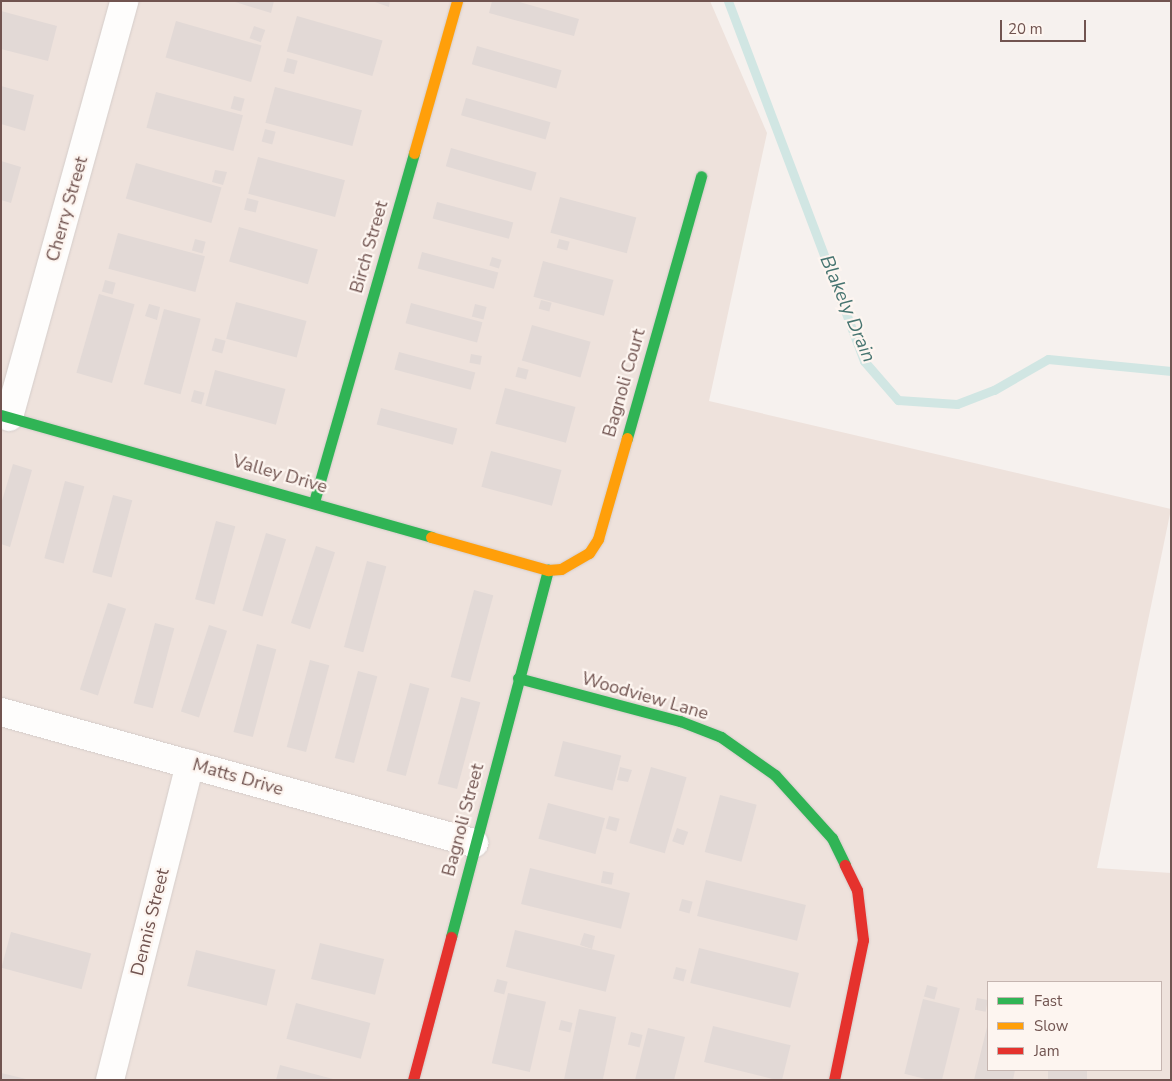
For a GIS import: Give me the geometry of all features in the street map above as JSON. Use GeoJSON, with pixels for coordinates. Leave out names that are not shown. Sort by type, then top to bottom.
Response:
{"type":"FeatureCollection","features":[{"type":"Feature","properties":{"kind":"street","name":"Cherry Street"},"geometry":{"type":"LineString","coordinates":[[5,416],[124,1]]}},
{"type":"Feature","properties":{"kind":"street","name":"Birch Street"},"geometry":{"type":"LineString","coordinates":[[314,502],[457,1]]}},
{"type":"Feature","properties":{"kind":"street","name":"Bagnoli Court"},"geometry":{"type":"LineString","coordinates":[[548,570],[576,563],[598,539],[701,176]]}},
{"type":"Feature","properties":{"kind":"street","name":"Valley Drive"},"geometry":{"type":"LineString","coordinates":[[5,416],[314,502],[548,570]]}},
{"type":"Feature","properties":{"kind":"street","name":"Bagnoli Street"},"geometry":{"type":"LineString","coordinates":[[413,1080],[474,843],[548,570]]}},
{"type":"Feature","properties":{"kind":"street","name":"Woodview Lane"},"geometry":{"type":"LineString","coordinates":[[518,678],[680,721],[721,738],[774,775],[832,838],[857,890],[863,940],[834,1080]]}},
{"type":"Feature","properties":{"kind":"street","name":"Matts Drive"},"geometry":{"type":"LineString","coordinates":[[1,712],[474,843]]}},
{"type":"Feature","properties":{"kind":"street","name":"Dennis Street"},"geometry":{"type":"LineString","coordinates":[[110,1080],[190,764]]}},
{"type":"Feature","properties":{"kind":"shaded area"},"geometry":{"type":"Polygon","coordinates":[[[1,1],[710,1],[767,133],[709,401],[1171,509],[1097,868],[1171,873],[1171,1080],[1,1080],[1,1]]]}},
{"type":"Feature","properties":{"kind":"building"},"geometry":{"type":"Polygon","coordinates":[[[232,1],[274,1],[271,13],[232,1]]]}},
{"type":"Feature","properties":{"kind":"building"},"geometry":{"type":"Polygon","coordinates":[[[372,1],[390,1],[389,7],[372,1]]]}},
{"type":"Feature","properties":{"kind":"building"},"geometry":{"type":"Polygon","coordinates":[[[492,1],[516,1],[579,19],[574,36],[489,13],[492,1]]]}},
{"type":"Feature","properties":{"kind":"building"},"geometry":{"type":"Polygon","coordinates":[[[1,11],[57,26],[48,61],[1,49],[1,11]]]}},
{"type":"Feature","properties":{"kind":"building"},"geometry":{"type":"Polygon","coordinates":[[[297,16],[383,41],[372,76],[287,52],[297,16]]]}},
{"type":"Feature","properties":{"kind":"building"},"geometry":{"type":"Polygon","coordinates":[[[176,21],[262,46],[251,82],[166,58],[176,21]]]}},
{"type":"Feature","properties":{"kind":"building"},"geometry":{"type":"Polygon","coordinates":[[[254,26],[265,30],[261,42],[250,38],[254,26]]]}},
{"type":"Feature","properties":{"kind":"building"},"geometry":{"type":"Polygon","coordinates":[[[477,46],[562,70],[556,89],[472,64],[477,46]]]}},
{"type":"Feature","properties":{"kind":"building"},"geometry":{"type":"Polygon","coordinates":[[[287,58],[298,61],[294,74],[283,72],[287,58]]]}},
{"type":"Feature","properties":{"kind":"building"},"geometry":{"type":"Polygon","coordinates":[[[1,86],[34,95],[25,131],[1,124],[1,86]]]}},
{"type":"Feature","properties":{"kind":"building"},"geometry":{"type":"Polygon","coordinates":[[[275,87],[362,110],[352,146],[265,123],[275,87]]]}},
{"type":"Feature","properties":{"kind":"building"},"geometry":{"type":"Polygon","coordinates":[[[156,92],[243,115],[233,151],[146,128],[156,92]]]}},
{"type":"Feature","properties":{"kind":"building"},"geometry":{"type":"Polygon","coordinates":[[[234,96],[245,99],[241,111],[231,109],[234,96]]]}},
{"type":"Feature","properties":{"kind":"building"},"geometry":{"type":"Polygon","coordinates":[[[466,98],[551,122],[546,140],[461,115],[466,98]]]}},
{"type":"Feature","properties":{"kind":"building"},"geometry":{"type":"Polygon","coordinates":[[[265,129],[276,132],[272,144],[262,142],[265,129]]]}},
{"type":"Feature","properties":{"kind":"building"},"geometry":{"type":"Polygon","coordinates":[[[451,148],[537,173],[531,191],[446,166],[451,148]]]}},
{"type":"Feature","properties":{"kind":"building"},"geometry":{"type":"Polygon","coordinates":[[[258,157],[345,180],[335,217],[248,194],[258,157]]]}},
{"type":"Feature","properties":{"kind":"building"},"geometry":{"type":"Polygon","coordinates":[[[1,161],[21,167],[11,203],[1,200],[1,161]]]}},
{"type":"Feature","properties":{"kind":"building"},"geometry":{"type":"Polygon","coordinates":[[[136,163],[222,188],[211,223],[126,199],[136,163]]]}},
{"type":"Feature","properties":{"kind":"building"},"geometry":{"type":"Polygon","coordinates":[[[215,170],[227,172],[223,185],[212,182],[215,170]]]}},
{"type":"Feature","properties":{"kind":"building"},"geometry":{"type":"Polygon","coordinates":[[[560,197],[636,217],[627,253],[550,233],[560,197]]]}},
{"type":"Feature","properties":{"kind":"building"},"geometry":{"type":"Polygon","coordinates":[[[247,198],[259,201],[256,213],[244,210],[247,198]]]}},
{"type":"Feature","properties":{"kind":"building"},"geometry":{"type":"Polygon","coordinates":[[[437,202],[513,222],[509,239],[433,218],[437,202]]]}},
{"type":"Feature","properties":{"kind":"building"},"geometry":{"type":"Polygon","coordinates":[[[239,227],[318,250],[308,284],[229,262],[239,227]]]}},
{"type":"Feature","properties":{"kind":"building"},"geometry":{"type":"Polygon","coordinates":[[[118,233],[205,256],[195,292],[108,269],[118,233]]]}},
{"type":"Feature","properties":{"kind":"building"},"geometry":{"type":"Polygon","coordinates":[[[195,239],[206,242],[203,253],[192,251],[195,239]]]}},
{"type":"Feature","properties":{"kind":"building"},"geometry":{"type":"Polygon","coordinates":[[[559,239],[570,242],[567,251],[557,248],[559,239]]]}},
{"type":"Feature","properties":{"kind":"building"},"geometry":{"type":"Polygon","coordinates":[[[422,252],[498,272],[494,289],[418,268],[422,252]]]}},
{"type":"Feature","properties":{"kind":"building"},"geometry":{"type":"Polygon","coordinates":[[[492,257],[502,260],[499,269],[489,266],[492,257]]]}},
{"type":"Feature","properties":{"kind":"building"},"geometry":{"type":"Polygon","coordinates":[[[543,261],[614,280],[604,316],[533,297],[543,261]]]}},
{"type":"Feature","properties":{"kind":"building"},"geometry":{"type":"Polygon","coordinates":[[[105,280],[116,283],[113,294],[102,292],[105,280]]]}},
{"type":"Feature","properties":{"kind":"building"},"geometry":{"type":"Polygon","coordinates":[[[99,294],[135,304],[112,383],[76,373],[99,294]]]}},
{"type":"Feature","properties":{"kind":"building"},"geometry":{"type":"Polygon","coordinates":[[[541,300],[552,303],[549,312],[539,309],[541,300]]]}},
{"type":"Feature","properties":{"kind":"building"},"geometry":{"type":"Polygon","coordinates":[[[236,302],[307,321],[297,358],[226,339],[236,302]]]}},
{"type":"Feature","properties":{"kind":"building"},"geometry":{"type":"Polygon","coordinates":[[[411,303],[482,322],[477,342],[406,323],[411,303]]]}},
{"type":"Feature","properties":{"kind":"building"},"geometry":{"type":"Polygon","coordinates":[[[149,304],[160,307],[157,320],[145,316],[149,304]]]}},
{"type":"Feature","properties":{"kind":"building"},"geometry":{"type":"Polygon","coordinates":[[[475,304],[487,307],[483,320],[472,317],[475,304]]]}},
{"type":"Feature","properties":{"kind":"building"},"geometry":{"type":"Polygon","coordinates":[[[164,309],[201,319],[181,394],[144,384],[164,309]]]}},
{"type":"Feature","properties":{"kind":"building"},"geometry":{"type":"Polygon","coordinates":[[[532,325],[591,342],[580,377],[522,361],[532,325]]]}},
{"type":"Feature","properties":{"kind":"building"},"geometry":{"type":"Polygon","coordinates":[[[215,338],[226,341],[222,353],[212,351],[215,338]]]}},
{"type":"Feature","properties":{"kind":"building"},"geometry":{"type":"Polygon","coordinates":[[[399,352],[475,372],[471,390],[394,369],[399,352]]]}},
{"type":"Feature","properties":{"kind":"building"},"geometry":{"type":"Polygon","coordinates":[[[471,354],[482,356],[480,365],[469,363],[471,354]]]}},
{"type":"Feature","properties":{"kind":"building"},"geometry":{"type":"Polygon","coordinates":[[[518,367],[529,370],[526,380],[515,377],[518,367]]]}},
{"type":"Feature","properties":{"kind":"building"},"geometry":{"type":"Polygon","coordinates":[[[215,370],[286,389],[276,425],[205,406],[215,370]]]}},
{"type":"Feature","properties":{"kind":"building"},"geometry":{"type":"Polygon","coordinates":[[[505,388],[576,407],[566,443],[495,424],[505,388]]]}},
{"type":"Feature","properties":{"kind":"building"},"geometry":{"type":"Polygon","coordinates":[[[194,390],[205,393],[202,404],[191,402],[194,390]]]}},
{"type":"Feature","properties":{"kind":"building"},"geometry":{"type":"Polygon","coordinates":[[[381,408],[457,428],[453,445],[377,424],[381,408]]]}},
{"type":"Feature","properties":{"kind":"building"},"geometry":{"type":"Polygon","coordinates":[[[491,451],[562,470],[552,506],[481,487],[491,451]]]}},
{"type":"Feature","properties":{"kind":"building"},"geometry":{"type":"Polygon","coordinates":[[[13,464],[32,470],[10,547],[1,544],[1,504],[13,464]]]}},
{"type":"Feature","properties":{"kind":"building"},"geometry":{"type":"Polygon","coordinates":[[[65,481],[84,486],[64,563],[44,558],[65,481]]]}},
{"type":"Feature","properties":{"kind":"building"},"geometry":{"type":"Polygon","coordinates":[[[113,495],[132,500],[112,577],[92,572],[113,495]]]}},
{"type":"Feature","properties":{"kind":"building"},"geometry":{"type":"Polygon","coordinates":[[[216,521],[235,526],[214,604],[195,599],[216,521]]]}},
{"type":"Feature","properties":{"kind":"building"},"geometry":{"type":"Polygon","coordinates":[[[266,533],[286,539],[262,617],[242,610],[266,533]]]}},
{"type":"Feature","properties":{"kind":"building"},"geometry":{"type":"Polygon","coordinates":[[[316,546],[335,552],[310,629],[291,623],[316,546]]]}},
{"type":"Feature","properties":{"kind":"building"},"geometry":{"type":"Polygon","coordinates":[[[367,561],[386,566],[363,652],[344,647],[367,561]]]}},
{"type":"Feature","properties":{"kind":"building"},"geometry":{"type":"Polygon","coordinates":[[[474,590],[493,595],[470,682],[451,677],[474,590]]]}},
{"type":"Feature","properties":{"kind":"building"},"geometry":{"type":"Polygon","coordinates":[[[108,603],[126,609],[98,695],[80,690],[108,603]]]}},
{"type":"Feature","properties":{"kind":"building"},"geometry":{"type":"Polygon","coordinates":[[[155,623],[174,628],[153,708],[134,703],[155,623]]]}},
{"type":"Feature","properties":{"kind":"building"},"geometry":{"type":"Polygon","coordinates":[[[209,625],[227,631],[199,717],[181,712],[209,625]]]}},
{"type":"Feature","properties":{"kind":"building"},"geometry":{"type":"Polygon","coordinates":[[[257,644],[276,649],[253,737],[233,732],[257,644]]]}},
{"type":"Feature","properties":{"kind":"building"},"geometry":{"type":"Polygon","coordinates":[[[310,660],[329,665],[306,752],[287,747],[310,660]]]}},
{"type":"Feature","properties":{"kind":"building"},"geometry":{"type":"Polygon","coordinates":[[[358,671],[377,676],[354,763],[335,758],[358,671]]]}},
{"type":"Feature","properties":{"kind":"building"},"geometry":{"type":"Polygon","coordinates":[[[410,683],[429,688],[406,776],[386,771],[410,683]]]}},
{"type":"Feature","properties":{"kind":"building"},"geometry":{"type":"Polygon","coordinates":[[[461,697],[480,702],[457,789],[438,784],[461,697]]]}},
{"type":"Feature","properties":{"kind":"building"},"geometry":{"type":"Polygon","coordinates":[[[563,741],[621,756],[613,790],[554,776],[563,741]]]}},
{"type":"Feature","properties":{"kind":"building"},"geometry":{"type":"Polygon","coordinates":[[[620,767],[632,770],[628,782],[617,780],[620,767]]]}},
{"type":"Feature","properties":{"kind":"building"},"geometry":{"type":"Polygon","coordinates":[[[651,767],[687,777],[665,853],[629,843],[651,767]]]}},
{"type":"Feature","properties":{"kind":"building"},"geometry":{"type":"Polygon","coordinates":[[[720,795],[757,805],[741,862],[705,852],[720,795]]]}},
{"type":"Feature","properties":{"kind":"building"},"geometry":{"type":"Polygon","coordinates":[[[548,803],[605,818],[595,854],[538,839],[548,803]]]}},
{"type":"Feature","properties":{"kind":"building"},"geometry":{"type":"Polygon","coordinates":[[[609,816],[620,819],[616,831],[606,829],[609,816]]]}},
{"type":"Feature","properties":{"kind":"building"},"geometry":{"type":"Polygon","coordinates":[[[677,828],[688,832],[683,845],[672,841],[677,828]]]}},
{"type":"Feature","properties":{"kind":"building"},"geometry":{"type":"Polygon","coordinates":[[[530,868],[630,893],[621,929],[521,904],[530,868]]]}},
{"type":"Feature","properties":{"kind":"building"},"geometry":{"type":"Polygon","coordinates":[[[603,871],[614,873],[612,885],[601,883],[603,871]]]}},
{"type":"Feature","properties":{"kind":"building"},"geometry":{"type":"Polygon","coordinates":[[[706,880],[806,905],[797,941],[697,916],[706,880]]]}},
{"type":"Feature","properties":{"kind":"building"},"geometry":{"type":"Polygon","coordinates":[[[682,899],[693,902],[690,913],[679,911],[682,899]]]}},
{"type":"Feature","properties":{"kind":"building"},"geometry":{"type":"Polygon","coordinates":[[[515,930],[615,955],[606,992],[506,967],[515,930]]]}},
{"type":"Feature","properties":{"kind":"building"},"geometry":{"type":"Polygon","coordinates":[[[11,932],[91,953],[82,989],[1,968],[11,932]]]}},
{"type":"Feature","properties":{"kind":"building"},"geometry":{"type":"Polygon","coordinates":[[[584,933],[595,936],[592,949],[580,945],[584,933]]]}},
{"type":"Feature","properties":{"kind":"building"},"geometry":{"type":"Polygon","coordinates":[[[320,943],[384,959],[375,995],[311,979],[320,943]]]}},
{"type":"Feature","properties":{"kind":"building"},"geometry":{"type":"Polygon","coordinates":[[[699,948],[799,973],[790,1008],[690,983],[699,948]]]}},
{"type":"Feature","properties":{"kind":"building"},"geometry":{"type":"Polygon","coordinates":[[[196,950],[276,970],[267,1006],[187,986],[196,950]]]}},
{"type":"Feature","properties":{"kind":"building"},"geometry":{"type":"Polygon","coordinates":[[[676,967],[687,970],[684,981],[673,979],[676,967]]]}},
{"type":"Feature","properties":{"kind":"building"},"geometry":{"type":"Polygon","coordinates":[[[497,979],[508,982],[504,994],[494,992],[497,979]]]}},
{"type":"Feature","properties":{"kind":"building"},"geometry":{"type":"Polygon","coordinates":[[[927,985],[938,988],[935,999],[924,997],[927,985]]]}},
{"type":"Feature","properties":{"kind":"building"},"geometry":{"type":"Polygon","coordinates":[[[508,993],[546,1002],[530,1072],[492,1063],[508,993]]]}},
{"type":"Feature","properties":{"kind":"building"},"geometry":{"type":"Polygon","coordinates":[[[977,998],[987,1000],[986,1012],[975,1010],[977,998]]]}},
{"type":"Feature","properties":{"kind":"building"},"geometry":{"type":"Polygon","coordinates":[[[923,999],[960,1008],[942,1080],[930,1080],[904,1074],[923,999]]]}},
{"type":"Feature","properties":{"kind":"building"},"geometry":{"type":"Polygon","coordinates":[[[296,1003],[370,1023],[361,1059],[286,1039],[296,1003]]]}},
{"type":"Feature","properties":{"kind":"building"},"geometry":{"type":"Polygon","coordinates":[[[579,1009],[616,1017],[603,1080],[564,1080],[579,1009]]]}},
{"type":"Feature","properties":{"kind":"building"},"geometry":{"type":"Polygon","coordinates":[[[561,1020],[573,1023],[570,1033],[559,1030],[561,1020]]]}},
{"type":"Feature","properties":{"kind":"building"},"geometry":{"type":"Polygon","coordinates":[[[713,1026],[791,1045],[782,1080],[704,1062],[713,1026]]]}},
{"type":"Feature","properties":{"kind":"building"},"geometry":{"type":"Polygon","coordinates":[[[987,1027],[987,1071],[1015,1071],[1013,1080],[974,1080],[987,1027]]]}},
{"type":"Feature","properties":{"kind":"building"},"geometry":{"type":"Polygon","coordinates":[[[648,1028],[685,1037],[674,1080],[635,1080],[648,1028]]]}},
{"type":"Feature","properties":{"kind":"building"},"geometry":{"type":"Polygon","coordinates":[[[631,1032],[643,1035],[639,1048],[628,1045],[631,1032]]]}},
{"type":"Feature","properties":{"kind":"building"},"geometry":{"type":"Polygon","coordinates":[[[280,1065],[333,1079],[333,1080],[276,1080],[280,1065]]]}},
{"type":"Feature","properties":{"kind":"building"},"geometry":{"type":"Polygon","coordinates":[[[1048,1071],[1087,1071],[1087,1080],[1048,1080],[1048,1071]]]}},
{"type":"Feature","properties":{"kind":"building"},"geometry":{"type":"Polygon","coordinates":[[[1,1073],[26,1079],[26,1080],[1,1080],[1,1073]]]}},
{"type":"Feature","properties":{"kind":"waterway","name":"Blakely Drain"},"geometry":{"type":"LineString","coordinates":[[728,1],[864,361],[898,400],[957,404],[994,390],[1048,359],[1171,371]]}},
{"type":"Feature","properties":{"kind":"traffic: fast"},"geometry":{"type":"LineString","coordinates":[[314,502],[414,153]]}},
{"type":"Feature","properties":{"kind":"traffic: fast"},"geometry":{"type":"LineString","coordinates":[[627,438],[701,176]]}},
{"type":"Feature","properties":{"kind":"traffic: fast"},"geometry":{"type":"LineString","coordinates":[[1,415],[431,537]]}},
{"type":"Feature","properties":{"kind":"traffic: fast"},"geometry":{"type":"LineString","coordinates":[[451,937],[548,570]]}},
{"type":"Feature","properties":{"kind":"traffic: fast"},"geometry":{"type":"LineString","coordinates":[[518,678],[680,721],[721,737],[775,775],[832,838],[845,865]]}},
{"type":"Feature","properties":{"kind":"traffic: slow"},"geometry":{"type":"LineString","coordinates":[[414,153],[457,1]]}},
{"type":"Feature","properties":{"kind":"traffic: slow"},"geometry":{"type":"LineString","coordinates":[[431,537],[548,570],[561,569],[589,553],[598,539],[627,438]]}},
{"type":"Feature","properties":{"kind":"traffic: jam"},"geometry":{"type":"LineString","coordinates":[[834,1080],[863,940],[857,890],[845,865]]}},
{"type":"Feature","properties":{"kind":"traffic: jam"},"geometry":{"type":"LineString","coordinates":[[413,1080],[451,937]]}}]}
